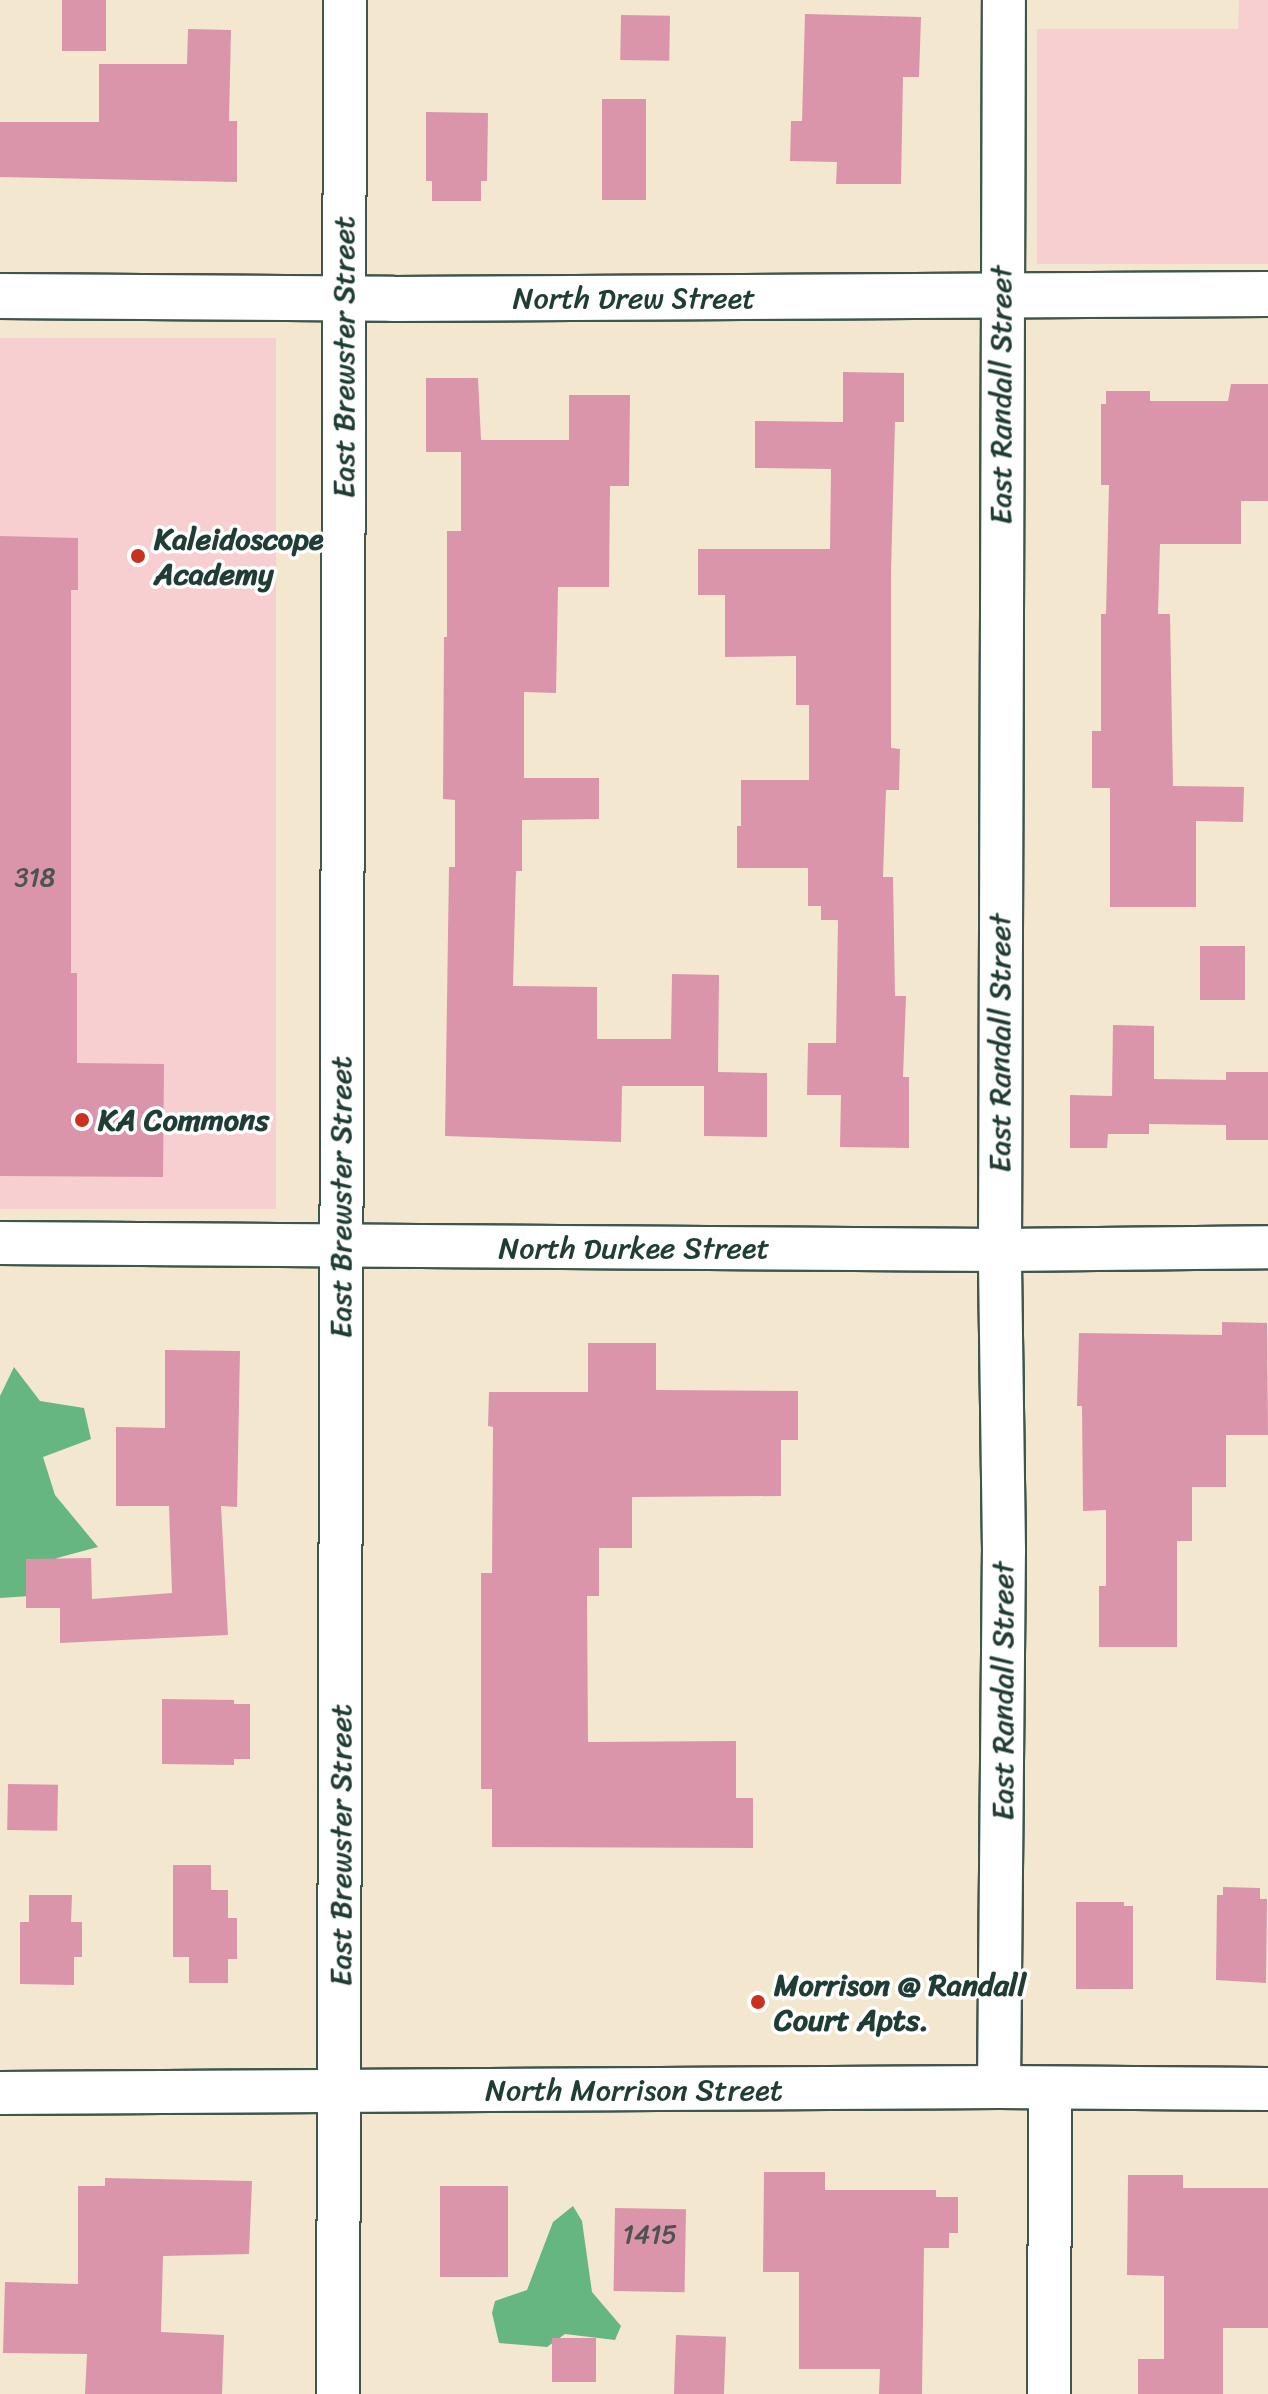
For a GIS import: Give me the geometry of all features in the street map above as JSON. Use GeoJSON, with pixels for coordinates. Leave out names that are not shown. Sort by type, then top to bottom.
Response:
{"type":"FeatureCollection","features":[{"type":"Feature","properties":{"kind":"street","name":"East Brewster Street"},"geometry":{"type":"LineString","coordinates":[[338,2394],[345,0]]}},
{"type":"Feature","properties":{"kind":"street","name":"East Randall Street"},"geometry":{"type":"LineString","coordinates":[[999,2087],[1004,1566],[1000,1250],[1004,0]]}},
{"type":"Feature","properties":{"kind":"street","name":"North Drew Street"},"geometry":{"type":"LineString","coordinates":[[0,296],[344,299],[1268,294]]}},
{"type":"Feature","properties":{"kind":"street","name":"North Durkee Street"},"geometry":{"type":"LineString","coordinates":[[0,1243],[1000,1250],[1268,1247]]}},
{"type":"Feature","properties":{"kind":"street","name":"North Morrison Street"},"geometry":{"type":"LineString","coordinates":[[0,2093],[999,2087],[1268,2089]]}},
{"type":"Feature","properties":{"kind":"street"},"geometry":{"type":"LineString","coordinates":[[1049,2394],[1050,2088]]}},
{"type":"Feature","properties":{"kind":"shaded area"},"geometry":{"type":"Polygon","coordinates":[[[1239,0],[1268,0],[1268,264],[1037,264],[1037,29],[1238,29],[1239,0]]]}},
{"type":"Feature","properties":{"kind":"shaded area","name":"Kaleidoscope Academy"},"geometry":{"type":"Polygon","coordinates":[[[0,338],[276,338],[276,1209],[0,1209],[0,338]]]}},
{"type":"Feature","properties":{"kind":"green space"},"geometry":{"type":"Polygon","coordinates":[[[14,1367],[40,1401],[84,1408],[91,1439],[43,1457],[55,1495],[98,1547],[57,1558],[30,1596],[0,1598],[0,1396],[14,1367]]]}},
{"type":"Feature","properties":{"kind":"green space"},"geometry":{"type":"Polygon","coordinates":[[[573,2206],[582,2221],[592,2292],[621,2326],[615,2340],[565,2334],[547,2347],[499,2343],[492,2313],[495,2301],[527,2290],[553,2222],[573,2206]]]}},
{"type":"Feature","properties":{"kind":"building"},"geometry":{"type":"Polygon","coordinates":[[[62,0],[106,0],[106,51],[62,51],[62,0]]]}},
{"type":"Feature","properties":{"kind":"building"},"geometry":{"type":"Polygon","coordinates":[[[805,14],[921,17],[919,77],[903,77],[901,184],[836,184],[837,162],[790,161],[791,121],[802,121],[805,14]]]}},
{"type":"Feature","properties":{"kind":"building"},"geometry":{"type":"Polygon","coordinates":[[[621,15],[670,16],[669,61],[620,60],[621,15]]]}},
{"type":"Feature","properties":{"kind":"building"},"geometry":{"type":"Polygon","coordinates":[[[188,29],[231,30],[229,121],[237,121],[237,182],[0,177],[0,122],[99,122],[99,64],[187,64],[188,29]]]}},
{"type":"Feature","properties":{"kind":"building"},"geometry":{"type":"Polygon","coordinates":[[[602,99],[646,99],[646,200],[602,200],[602,99]]]}},
{"type":"Feature","properties":{"kind":"building"},"geometry":{"type":"Polygon","coordinates":[[[426,112],[488,113],[487,181],[481,181],[481,201],[432,201],[432,181],[426,181],[426,112]]]}},
{"type":"Feature","properties":{"kind":"building"},"geometry":{"type":"Polygon","coordinates":[[[843,372],[904,373],[904,422],[895,422],[891,572],[891,748],[900,749],[899,790],[886,790],[883,877],[893,877],[895,996],[906,996],[903,1077],[909,1077],[909,1148],[840,1147],[841,1095],[807,1095],[808,1043],[836,1043],[838,920],[821,920],[821,906],[808,906],[808,868],[737,868],[737,826],[741,826],[741,780],[809,780],[809,705],[796,705],[796,656],[725,657],[725,595],[698,595],[698,549],[830,549],[831,469],[755,468],[755,421],[843,422],[843,372]]]}},
{"type":"Feature","properties":{"kind":"building"},"geometry":{"type":"Polygon","coordinates":[[[426,378],[478,378],[481,440],[569,440],[569,395],[630,395],[629,486],[610,486],[609,587],[558,587],[556,693],[524,692],[524,778],[599,778],[599,819],[522,820],[522,871],[516,871],[513,986],[597,987],[597,1039],[671,1039],[672,974],[719,975],[718,1072],[767,1073],[767,1137],[704,1136],[704,1086],[622,1086],[621,1142],[445,1136],[449,867],[455,867],[455,800],[443,799],[444,637],[447,637],[447,531],[461,531],[461,452],[426,452],[426,378]]]}},
{"type":"Feature","properties":{"kind":"building"},"geometry":{"type":"Polygon","coordinates":[[[1231,384],[1268,384],[1268,501],[1241,501],[1241,544],[1160,544],[1158,614],[1170,614],[1173,786],[1244,787],[1243,822],[1196,821],[1196,907],[1110,907],[1110,788],[1092,788],[1092,731],[1101,731],[1101,614],[1106,614],[1109,485],[1101,485],[1101,404],[1106,404],[1106,391],[1150,391],[1150,401],[1228,401],[1231,384]]]}},
{"type":"Feature","properties":{"kind":"building","name":"Kaleidoscope Academy"},"geometry":{"type":"Polygon","coordinates":[[[0,536],[78,538],[78,590],[71,590],[71,973],[77,973],[77,1063],[164,1064],[163,1177],[0,1176],[0,536]]]}},
{"type":"Feature","properties":{"kind":"building"},"geometry":{"type":"Polygon","coordinates":[[[1200,946],[1245,946],[1245,1000],[1200,1000],[1200,946]]]}},
{"type":"Feature","properties":{"kind":"building"},"geometry":{"type":"Polygon","coordinates":[[[1113,1025],[1154,1026],[1154,1079],[1226,1080],[1226,1072],[1268,1072],[1268,1140],[1226,1140],[1226,1125],[1149,1124],[1149,1134],[1108,1134],[1107,1148],[1070,1148],[1070,1095],[1112,1096],[1113,1025]]]}},
{"type":"Feature","properties":{"kind":"building"},"geometry":{"type":"Polygon","coordinates":[[[1222,1322],[1267,1323],[1268,1435],[1226,1435],[1226,1487],[1192,1487],[1192,1541],[1177,1541],[1177,1647],[1099,1647],[1099,1586],[1106,1586],[1106,1510],[1083,1511],[1082,1406],[1077,1406],[1079,1333],[1222,1335],[1222,1322]]]}},
{"type":"Feature","properties":{"kind":"building"},"geometry":{"type":"Polygon","coordinates":[[[588,1343],[656,1343],[656,1390],[798,1391],[798,1440],[781,1440],[781,1496],[632,1497],[632,1548],[599,1548],[599,1596],[587,1596],[588,1742],[736,1741],[736,1798],[753,1798],[753,1848],[492,1847],[492,1789],[481,1789],[481,1573],[492,1573],[493,1427],[488,1426],[489,1392],[588,1392],[588,1343]]]}},
{"type":"Feature","properties":{"kind":"building"},"geometry":{"type":"Polygon","coordinates":[[[165,1350],[240,1351],[237,1507],[221,1506],[228,1635],[60,1643],[60,1608],[26,1608],[26,1559],[91,1558],[92,1599],[172,1593],[169,1506],[116,1506],[116,1427],[165,1428],[165,1350]]]}},
{"type":"Feature","properties":{"kind":"building"},"geometry":{"type":"Polygon","coordinates":[[[162,1699],[234,1700],[234,1704],[250,1704],[250,1759],[234,1759],[234,1765],[162,1764],[162,1699]]]}},
{"type":"Feature","properties":{"kind":"building"},"geometry":{"type":"Polygon","coordinates":[[[8,1784],[58,1785],[57,1831],[7,1830],[8,1784]]]}},
{"type":"Feature","properties":{"kind":"building"},"geometry":{"type":"Polygon","coordinates":[[[173,1865],[211,1865],[211,1890],[228,1890],[228,1918],[237,1918],[237,1959],[228,1959],[228,1983],[189,1983],[189,1957],[173,1957],[173,1865]]]}},
{"type":"Feature","properties":{"kind":"building"},"geometry":{"type":"Polygon","coordinates":[[[1223,1887],[1260,1888],[1260,1899],[1267,1899],[1266,1983],[1216,1980],[1217,1895],[1223,1895],[1223,1887]]]}},
{"type":"Feature","properties":{"kind":"building"},"geometry":{"type":"Polygon","coordinates":[[[29,1895],[72,1895],[71,1922],[82,1922],[82,1957],[74,1957],[74,1985],[20,1984],[20,1922],[29,1922],[29,1895]]]}},
{"type":"Feature","properties":{"kind":"building"},"geometry":{"type":"Polygon","coordinates":[[[1076,1902],[1124,1902],[1124,1906],[1133,1906],[1133,1989],[1076,1989],[1076,1902]]]}},
{"type":"Feature","properties":{"kind":"building"},"geometry":{"type":"Polygon","coordinates":[[[764,2172],[825,2172],[825,2190],[936,2190],[936,2197],[958,2197],[958,2233],[949,2233],[949,2248],[924,2248],[922,2394],[879,2394],[880,2369],[799,2369],[799,2272],[763,2272],[764,2172]]]}},
{"type":"Feature","properties":{"kind":"building"},"geometry":{"type":"Polygon","coordinates":[[[1128,2175],[1183,2175],[1183,2188],[1268,2188],[1268,2328],[1223,2328],[1223,2394],[1138,2394],[1138,2359],[1164,2359],[1164,2276],[1127,2275],[1128,2175]]]}},
{"type":"Feature","properties":{"kind":"building"},"geometry":{"type":"Polygon","coordinates":[[[105,2178],[252,2181],[249,2254],[163,2256],[161,2332],[224,2335],[222,2394],[85,2394],[87,2354],[3,2353],[5,2282],[78,2284],[78,2186],[105,2186],[105,2178]]]}},
{"type":"Feature","properties":{"kind":"building"},"geometry":{"type":"Polygon","coordinates":[[[440,2186],[508,2186],[508,2277],[440,2277],[440,2186]]]}},
{"type":"Feature","properties":{"kind":"building"},"geometry":{"type":"Polygon","coordinates":[[[615,2208],[686,2209],[685,2292],[614,2291],[615,2208]]]}},
{"type":"Feature","properties":{"kind":"building"},"geometry":{"type":"Polygon","coordinates":[[[676,2335],[726,2337],[724,2394],[674,2394],[676,2335]]]}},
{"type":"Feature","properties":{"kind":"building"},"geometry":{"type":"Polygon","coordinates":[[[552,2338],[596,2338],[596,2382],[552,2382],[552,2338]]]}},
{"type":"Feature","properties":{"kind":"place","name":"Kaleidoscope Academy"},"geometry":{"type":"Point","coordinates":[138,556]}},
{"type":"Feature","properties":{"kind":"place","name":"KA Commons"},"geometry":{"type":"Point","coordinates":[82,1120]}},
{"type":"Feature","properties":{"kind":"place","name":"Morrison @ Randall Court Apts."},"geometry":{"type":"Point","coordinates":[758,2002]}}]}
